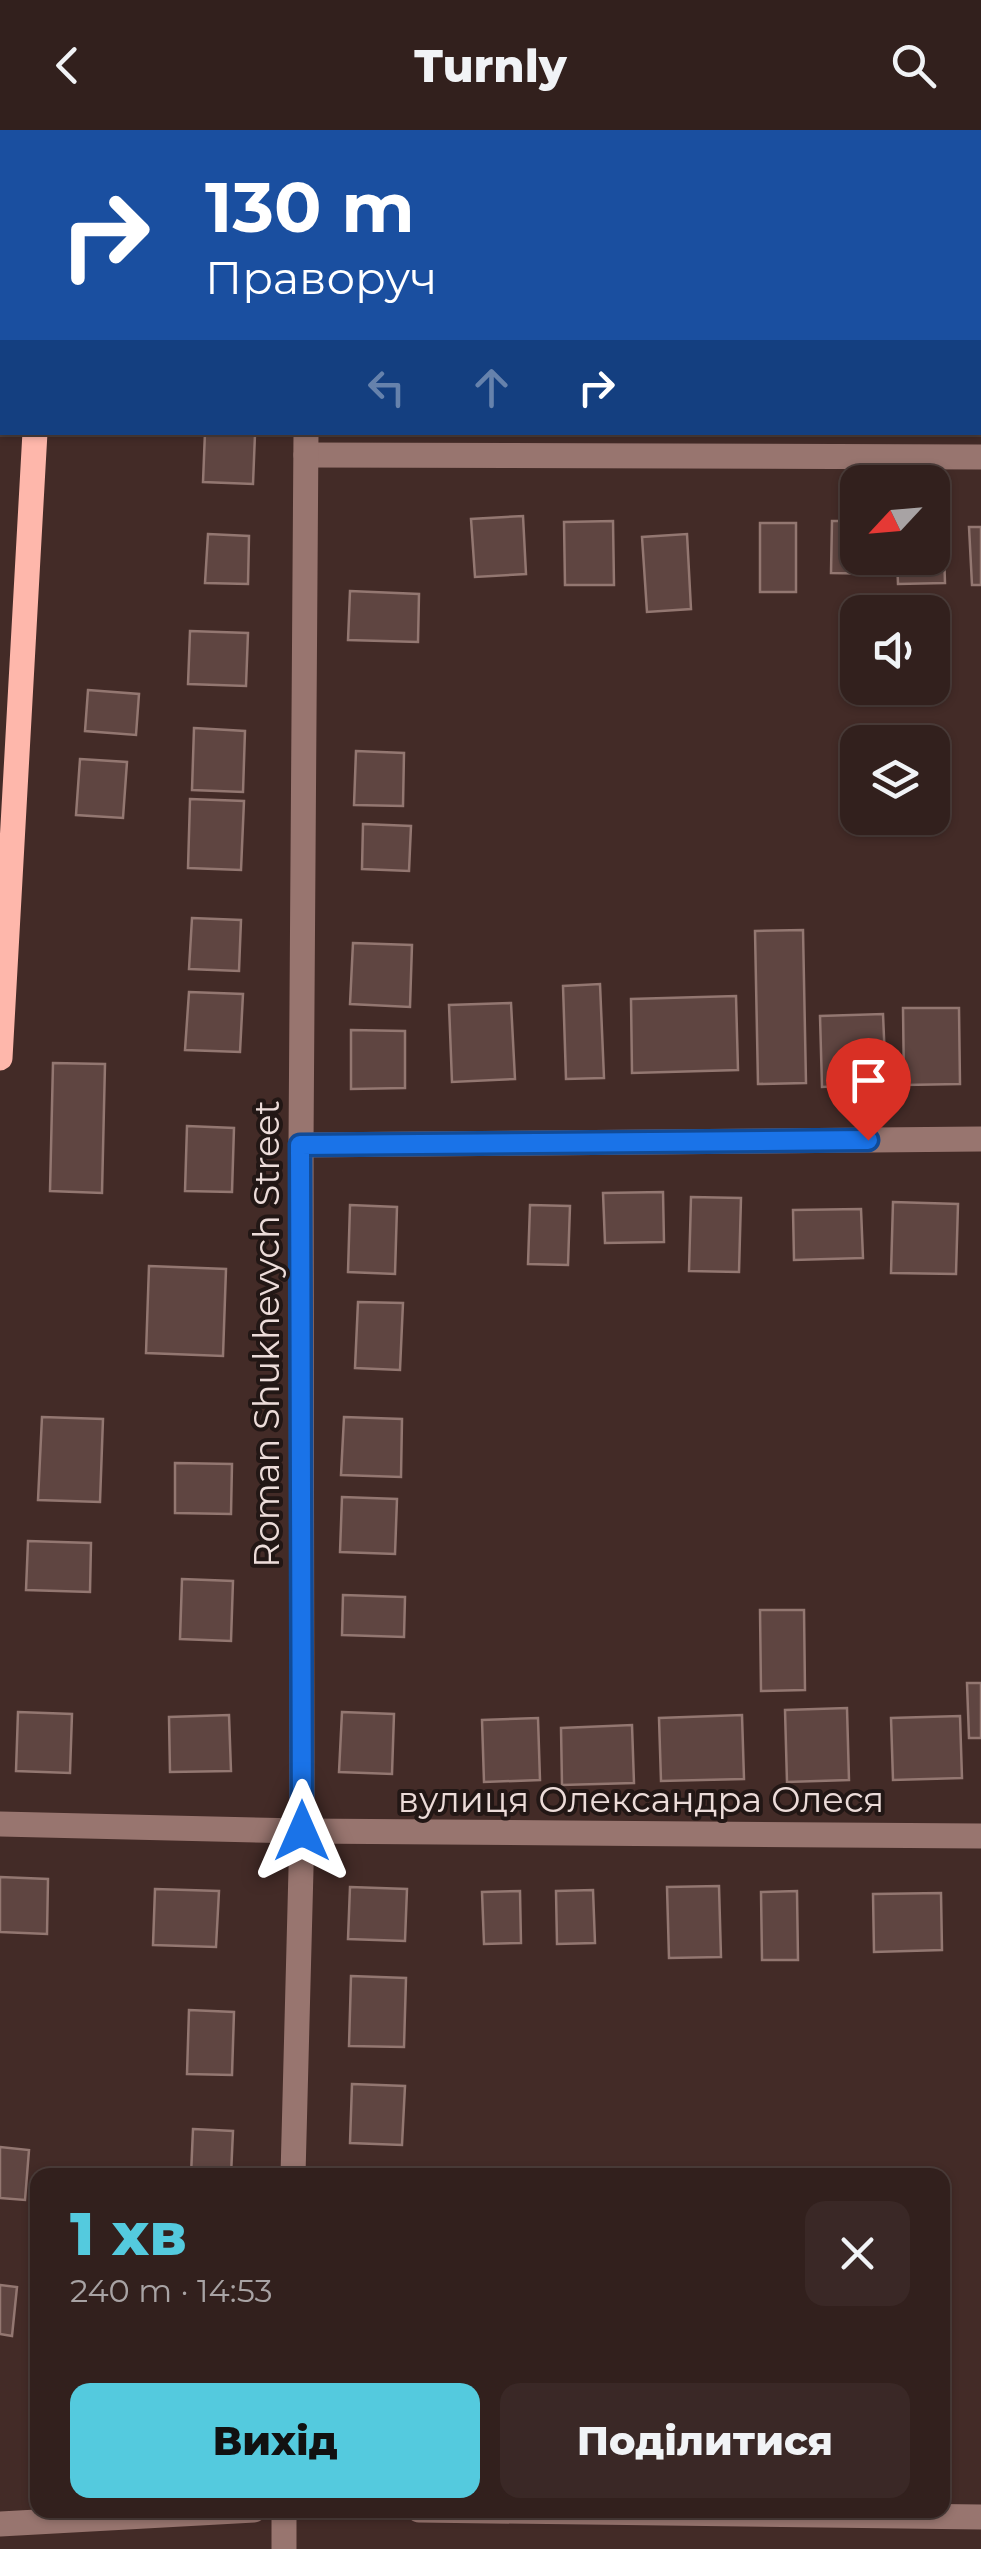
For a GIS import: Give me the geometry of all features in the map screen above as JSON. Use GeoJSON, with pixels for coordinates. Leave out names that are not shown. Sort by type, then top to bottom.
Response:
{"type":"FeatureCollection","features":[{"type":"Feature","properties":{"kind":"main road"},"geometry":{"type":"LineString","coordinates":[[0,1058],[35,435]]}},
{"type":"Feature","properties":{"kind":"street"},"geometry":{"type":"LineString","coordinates":[[306,444],[981,457]]}},
{"type":"Feature","properties":{"kind":"street","name":"Roman Shukhevych Street"},"geometry":{"type":"LineString","coordinates":[[292,2168],[302,1831],[300,1145],[306,444]]}},
{"type":"Feature","properties":{"kind":"street"},"geometry":{"type":"LineString","coordinates":[[300,1145],[981,1139]]}},
{"type":"Feature","properties":{"kind":"street","name":"вулиця Олександра Олеся"},"geometry":{"type":"LineString","coordinates":[[0,1824],[302,1831],[981,1836]]}},
{"type":"Feature","properties":{"kind":"street"},"geometry":{"type":"LineString","coordinates":[[950,2516],[981,2516]]}},
{"type":"Feature","properties":{"kind":"street"},"geometry":{"type":"LineString","coordinates":[[0,2524],[109,2518]]}},
{"type":"Feature","properties":{"kind":"street"},"geometry":{"type":"LineString","coordinates":[[284,2518],[284,2549]]}},
{"type":"Feature","properties":{"kind":"building"},"geometry":{"type":"Polygon","coordinates":[[[205,435],[255,435],[253,484],[203,482],[205,435]]]}},
{"type":"Feature","properties":{"kind":"building"},"geometry":{"type":"Polygon","coordinates":[[[523,516],[526,574],[475,577],[471,519],[523,516]]]}},
{"type":"Feature","properties":{"kind":"building"},"geometry":{"type":"Polygon","coordinates":[[[613,521],[614,585],[565,585],[564,522],[613,521]]]}},
{"type":"Feature","properties":{"kind":"building"},"geometry":{"type":"Polygon","coordinates":[[[832,521],[840,521],[840,573],[831,573],[832,521]]]}},
{"type":"Feature","properties":{"kind":"building"},"geometry":{"type":"Polygon","coordinates":[[[760,523],[796,523],[796,592],[760,592],[760,523]]]}},
{"type":"Feature","properties":{"kind":"building"},"geometry":{"type":"Polygon","coordinates":[[[969,527],[981,527],[981,585],[972,585],[969,527]]]}},
{"type":"Feature","properties":{"kind":"building"},"geometry":{"type":"Polygon","coordinates":[[[208,534],[249,536],[248,584],[205,583],[208,534]]]}},
{"type":"Feature","properties":{"kind":"building"},"geometry":{"type":"Polygon","coordinates":[[[687,534],[691,609],[647,612],[642,537],[687,534]]]}},
{"type":"Feature","properties":{"kind":"building"},"geometry":{"type":"Polygon","coordinates":[[[898,575],[945,575],[945,583],[898,584],[898,575]]]}},
{"type":"Feature","properties":{"kind":"building"},"geometry":{"type":"Polygon","coordinates":[[[350,591],[419,594],[418,642],[348,640],[350,591]]]}},
{"type":"Feature","properties":{"kind":"building"},"geometry":{"type":"Polygon","coordinates":[[[190,631],[248,633],[246,686],[188,684],[190,631]]]}},
{"type":"Feature","properties":{"kind":"building"},"geometry":{"type":"Polygon","coordinates":[[[88,690],[139,694],[136,735],[85,731],[88,690]]]}},
{"type":"Feature","properties":{"kind":"building"},"geometry":{"type":"Polygon","coordinates":[[[194,728],[245,731],[243,792],[192,790],[194,728]]]}},
{"type":"Feature","properties":{"kind":"building"},"geometry":{"type":"Polygon","coordinates":[[[356,751],[404,753],[403,806],[354,805],[356,751]]]}},
{"type":"Feature","properties":{"kind":"building"},"geometry":{"type":"Polygon","coordinates":[[[80,759],[127,762],[123,818],[76,815],[80,759]]]}},
{"type":"Feature","properties":{"kind":"building"},"geometry":{"type":"Polygon","coordinates":[[[190,799],[244,801],[241,870],[188,868],[190,799]]]}},
{"type":"Feature","properties":{"kind":"building"},"geometry":{"type":"Polygon","coordinates":[[[363,824],[411,826],[409,871],[362,869],[363,824]]]}},
{"type":"Feature","properties":{"kind":"building"},"geometry":{"type":"Polygon","coordinates":[[[192,918],[241,920],[239,971],[189,969],[192,918]]]}},
{"type":"Feature","properties":{"kind":"building"},"geometry":{"type":"Polygon","coordinates":[[[803,930],[806,1083],[758,1084],[755,931],[803,930]]]}},
{"type":"Feature","properties":{"kind":"building"},"geometry":{"type":"Polygon","coordinates":[[[353,943],[412,945],[410,1007],[350,1004],[353,943]]]}},
{"type":"Feature","properties":{"kind":"building"},"geometry":{"type":"Polygon","coordinates":[[[600,984],[604,1078],[566,1079],[563,986],[600,984]]]}},
{"type":"Feature","properties":{"kind":"building"},"geometry":{"type":"Polygon","coordinates":[[[189,992],[243,994],[240,1052],[185,1050],[189,992]]]}},
{"type":"Feature","properties":{"kind":"building"},"geometry":{"type":"Polygon","coordinates":[[[736,996],[738,1070],[632,1073],[631,999],[736,996]]]}},
{"type":"Feature","properties":{"kind":"building"},"geometry":{"type":"Polygon","coordinates":[[[511,1003],[515,1079],[452,1082],[449,1005],[511,1003]]]}},
{"type":"Feature","properties":{"kind":"building"},"geometry":{"type":"Polygon","coordinates":[[[903,1008],[959,1008],[960,1084],[904,1085],[903,1008]]]}},
{"type":"Feature","properties":{"kind":"building"},"geometry":{"type":"Polygon","coordinates":[[[883,1014],[886,1084],[822,1087],[820,1016],[883,1014]]]}},
{"type":"Feature","properties":{"kind":"building"},"geometry":{"type":"Polygon","coordinates":[[[351,1030],[405,1031],[405,1088],[351,1089],[351,1030]]]}},
{"type":"Feature","properties":{"kind":"building"},"geometry":{"type":"Polygon","coordinates":[[[53,1063],[105,1064],[102,1193],[50,1191],[53,1063]]]}},
{"type":"Feature","properties":{"kind":"building"},"geometry":{"type":"Polygon","coordinates":[[[187,1126],[234,1128],[232,1192],[185,1191],[187,1126]]]}},
{"type":"Feature","properties":{"kind":"building"},"geometry":{"type":"Polygon","coordinates":[[[663,1192],[664,1242],[605,1243],[603,1193],[663,1192]]]}},
{"type":"Feature","properties":{"kind":"building"},"geometry":{"type":"Polygon","coordinates":[[[691,1197],[741,1198],[739,1272],[689,1271],[691,1197]]]}},
{"type":"Feature","properties":{"kind":"building"},"geometry":{"type":"Polygon","coordinates":[[[893,1202],[958,1204],[956,1274],[891,1273],[893,1202]]]}},
{"type":"Feature","properties":{"kind":"building"},"geometry":{"type":"Polygon","coordinates":[[[350,1205],[397,1207],[395,1274],[348,1272],[350,1205]]]}},
{"type":"Feature","properties":{"kind":"building"},"geometry":{"type":"Polygon","coordinates":[[[530,1205],[570,1206],[568,1265],[528,1264],[530,1205]]]}},
{"type":"Feature","properties":{"kind":"building"},"geometry":{"type":"Polygon","coordinates":[[[861,1209],[863,1258],[794,1260],[793,1210],[861,1209]]]}},
{"type":"Feature","properties":{"kind":"building"},"geometry":{"type":"Polygon","coordinates":[[[149,1266],[226,1269],[223,1356],[146,1353],[149,1266]]]}},
{"type":"Feature","properties":{"kind":"building"},"geometry":{"type":"Polygon","coordinates":[[[358,1302],[403,1303],[400,1370],[355,1368],[358,1302]]]}},
{"type":"Feature","properties":{"kind":"building"},"geometry":{"type":"Polygon","coordinates":[[[42,1417],[103,1419],[100,1502],[38,1500],[42,1417]]]}},
{"type":"Feature","properties":{"kind":"building"},"geometry":{"type":"Polygon","coordinates":[[[344,1417],[402,1419],[401,1477],[341,1475],[344,1417]]]}},
{"type":"Feature","properties":{"kind":"building"},"geometry":{"type":"Polygon","coordinates":[[[175,1463],[232,1464],[231,1514],[175,1513],[175,1463]]]}},
{"type":"Feature","properties":{"kind":"building"},"geometry":{"type":"Polygon","coordinates":[[[342,1497],[397,1499],[395,1554],[340,1552],[342,1497]]]}},
{"type":"Feature","properties":{"kind":"building"},"geometry":{"type":"Polygon","coordinates":[[[28,1541],[91,1543],[90,1592],[26,1590],[28,1541]]]}},
{"type":"Feature","properties":{"kind":"building"},"geometry":{"type":"Polygon","coordinates":[[[182,1579],[233,1581],[231,1641],[180,1639],[182,1579]]]}},
{"type":"Feature","properties":{"kind":"building"},"geometry":{"type":"Polygon","coordinates":[[[343,1595],[405,1597],[404,1637],[342,1635],[343,1595]]]}},
{"type":"Feature","properties":{"kind":"building"},"geometry":{"type":"Polygon","coordinates":[[[760,1610],[804,1610],[805,1690],[761,1691],[760,1610]]]}},
{"type":"Feature","properties":{"kind":"building"},"geometry":{"type":"Polygon","coordinates":[[[967,1683],[981,1683],[981,1738],[969,1738],[967,1683]]]}},
{"type":"Feature","properties":{"kind":"building"},"geometry":{"type":"Polygon","coordinates":[[[847,1708],[849,1780],[787,1782],[785,1710],[847,1708]]]}},
{"type":"Feature","properties":{"kind":"building"},"geometry":{"type":"Polygon","coordinates":[[[18,1712],[72,1714],[70,1773],[16,1771],[18,1712]]]}},
{"type":"Feature","properties":{"kind":"building"},"geometry":{"type":"Polygon","coordinates":[[[342,1712],[394,1714],[392,1774],[339,1772],[342,1712]]]}},
{"type":"Feature","properties":{"kind":"building"},"geometry":{"type":"Polygon","coordinates":[[[229,1715],[231,1771],[170,1772],[169,1717],[229,1715]]]}},
{"type":"Feature","properties":{"kind":"building"},"geometry":{"type":"Polygon","coordinates":[[[742,1715],[744,1779],[661,1781],[659,1718],[742,1715]]]}},
{"type":"Feature","properties":{"kind":"building"},"geometry":{"type":"Polygon","coordinates":[[[960,1716],[962,1778],[893,1780],[891,1718],[960,1716]]]}},
{"type":"Feature","properties":{"kind":"building"},"geometry":{"type":"Polygon","coordinates":[[[538,1718],[540,1780],[484,1782],[482,1720],[538,1718]]]}},
{"type":"Feature","properties":{"kind":"building"},"geometry":{"type":"Polygon","coordinates":[[[632,1725],[634,1783],[562,1785],[561,1728],[632,1725]]]}},
{"type":"Feature","properties":{"kind":"building"},"geometry":{"type":"Polygon","coordinates":[[[0,1877],[48,1879],[47,1934],[0,1932],[0,1877]]]}},
{"type":"Feature","properties":{"kind":"building"},"geometry":{"type":"Polygon","coordinates":[[[719,1886],[721,1957],[669,1958],[667,1887],[719,1886]]]}},
{"type":"Feature","properties":{"kind":"building"},"geometry":{"type":"Polygon","coordinates":[[[350,1887],[407,1889],[405,1941],[348,1939],[350,1887]]]}},
{"type":"Feature","properties":{"kind":"building"},"geometry":{"type":"Polygon","coordinates":[[[155,1889],[219,1891],[216,1947],[153,1945],[155,1889]]]}},
{"type":"Feature","properties":{"kind":"building"},"geometry":{"type":"Polygon","coordinates":[[[593,1890],[595,1943],[557,1944],[556,1891],[593,1890]]]}},
{"type":"Feature","properties":{"kind":"building"},"geometry":{"type":"Polygon","coordinates":[[[520,1891],[521,1943],[484,1944],[482,1892],[520,1891]]]}},
{"type":"Feature","properties":{"kind":"building"},"geometry":{"type":"Polygon","coordinates":[[[797,1891],[798,1960],[762,1960],[761,1892],[797,1891]]]}},
{"type":"Feature","properties":{"kind":"building"},"geometry":{"type":"Polygon","coordinates":[[[941,1893],[942,1950],[874,1952],[873,1894],[941,1893]]]}},
{"type":"Feature","properties":{"kind":"building"},"geometry":{"type":"Polygon","coordinates":[[[351,1976],[406,1978],[404,2047],[349,2046],[351,1976]]]}},
{"type":"Feature","properties":{"kind":"building"},"geometry":{"type":"Polygon","coordinates":[[[189,2010],[234,2012],[232,2075],[187,2074],[189,2010]]]}},
{"type":"Feature","properties":{"kind":"building"},"geometry":{"type":"Polygon","coordinates":[[[352,2084],[405,2086],[402,2145],[350,2143],[352,2084]]]}},
{"type":"Feature","properties":{"kind":"building"},"geometry":{"type":"Polygon","coordinates":[[[193,2129],[233,2131],[231,2168],[191,2168],[193,2129]]]}},
{"type":"Feature","properties":{"kind":"building"},"geometry":{"type":"Polygon","coordinates":[[[0,2147],[29,2150],[25,2200],[0,2198],[0,2147]]]}},
{"type":"Feature","properties":{"kind":"building"},"geometry":{"type":"Polygon","coordinates":[[[0,2285],[17,2287],[12,2336],[0,2334],[0,2285]]]}},
{"type":"Feature","properties":{"kind":"route"},"geometry":{"type":"LineString","coordinates":[[302,1831],[300,1145],[868,1140]]}}]}
